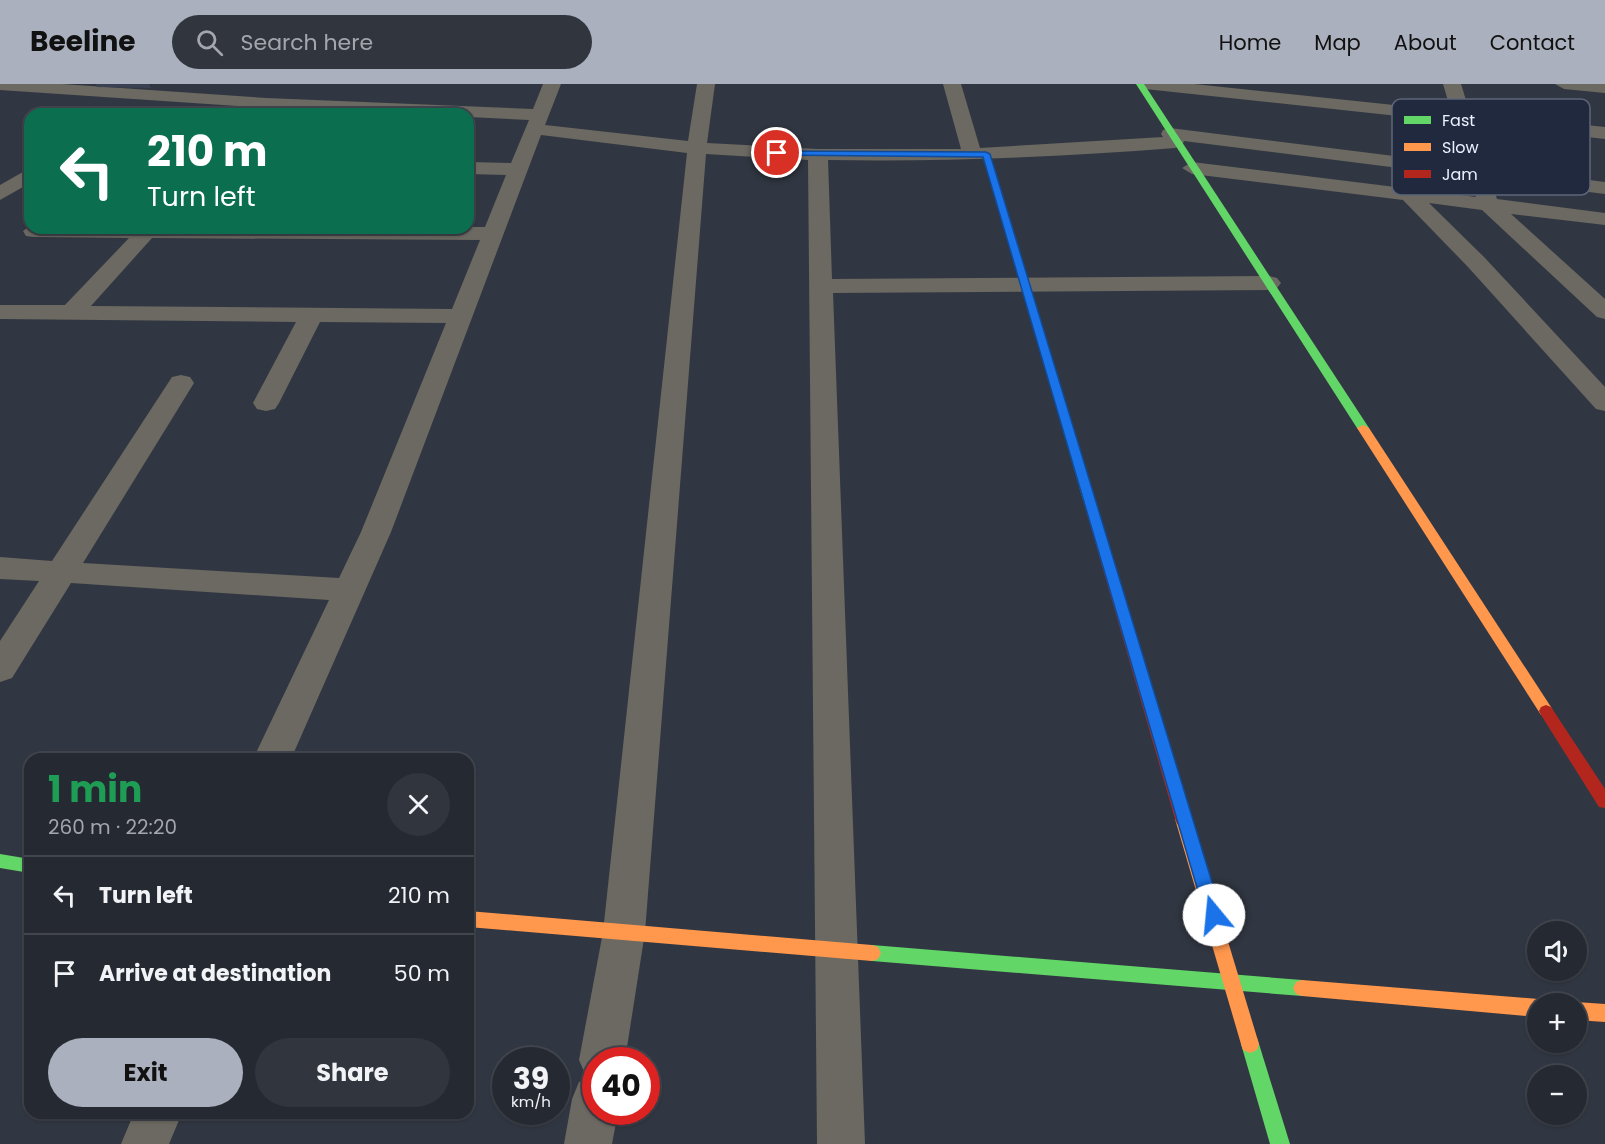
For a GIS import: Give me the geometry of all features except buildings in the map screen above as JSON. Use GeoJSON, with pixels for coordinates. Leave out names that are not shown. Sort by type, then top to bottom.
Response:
{"type":"FeatureCollection","features":[{"type":"Feature","properties":{"kind":"street"},"geometry":{"type":"LineString","coordinates":[[131,108],[169,84]]}},
{"type":"Feature","properties":{"kind":"street"},"geometry":{"type":"LineString","coordinates":[[262,108],[284,84]]}},
{"type":"Feature","properties":{"kind":"street"},"geometry":{"type":"LineString","coordinates":[[275,753],[376,532],[552,84]]}},
{"type":"Feature","properties":{"kind":"street"},"geometry":{"type":"LineString","coordinates":[[604,1047],[624,932],[697,148],[706,84]]}},
{"type":"Feature","properties":{"kind":"street"},"geometry":{"type":"LineString","coordinates":[[951,84],[1025,285],[1234,982],[1280,1144]]}},
{"type":"Feature","properties":{"kind":"street"},"geometry":{"type":"LineString","coordinates":[[1140,84],[1192,168],[1605,802]]}},
{"type":"Feature","properties":{"kind":"street"},"geometry":{"type":"LineString","coordinates":[[1145,84],[1392,110]]}},
{"type":"Feature","properties":{"kind":"street"},"geometry":{"type":"LineString","coordinates":[[1452,84],[1456,99]]}},
{"type":"Feature","properties":{"kind":"street"},"geometry":{"type":"LineString","coordinates":[[1564,84],[1605,88]]}},
{"type":"Feature","properties":{"kind":"street"},"geometry":{"type":"LineString","coordinates":[[0,86],[150,96],[252,108]]}},
{"type":"Feature","properties":{"kind":"street"},"geometry":{"type":"LineString","coordinates":[[474,119],[538,122],[697,148],[818,155],[979,155],[1061,152],[1173,138],[1392,162]]}},
{"type":"Feature","properties":{"kind":"street"},"geometry":{"type":"LineString","coordinates":[[1590,132],[1605,134]]}},
{"type":"Feature","properties":{"kind":"street"},"geometry":{"type":"LineString","coordinates":[[818,155],[841,1144]]}},
{"type":"Feature","properties":{"kind":"street"},"geometry":{"type":"LineString","coordinates":[[474,168],[519,169]]}},
{"type":"Feature","properties":{"kind":"street"},"geometry":{"type":"LineString","coordinates":[[1192,168],[1392,192]]}},
{"type":"Feature","properties":{"kind":"street"},"geometry":{"type":"LineString","coordinates":[[0,194],[24,178]]}},
{"type":"Feature","properties":{"kind":"street"},"geometry":{"type":"LineString","coordinates":[[1590,186],[1605,188]]}},
{"type":"Feature","properties":{"kind":"street"},"geometry":{"type":"LineString","coordinates":[[1409,195],[1476,262],[1605,403]]}},
{"type":"Feature","properties":{"kind":"street"},"geometry":{"type":"LineString","coordinates":[[1416,195],[1605,219]]}},
{"type":"Feature","properties":{"kind":"street"},"geometry":{"type":"LineString","coordinates":[[1485,195],[1488,204],[1605,312]]}},
{"type":"Feature","properties":{"kind":"street"},"geometry":{"type":"LineString","coordinates":[[71,313],[144,234]]}},
{"type":"Feature","properties":{"kind":"street"},"geometry":{"type":"LineString","coordinates":[[474,234],[494,234]]}},
{"type":"Feature","properties":{"kind":"street"},"geometry":{"type":"LineString","coordinates":[[821,286],[1269,283]]}},
{"type":"Feature","properties":{"kind":"street"},"geometry":{"type":"LineString","coordinates":[[0,312],[461,316]]}},
{"type":"Feature","properties":{"kind":"street"},"geometry":{"type":"LineString","coordinates":[[266,403],[312,315]]}},
{"type":"Feature","properties":{"kind":"street"},"geometry":{"type":"LineString","coordinates":[[0,669],[181,383]]}},
{"type":"Feature","properties":{"kind":"street"},"geometry":{"type":"LineString","coordinates":[[0,568],[349,590]]}},
{"type":"Feature","properties":{"kind":"street"},"geometry":{"type":"LineString","coordinates":[[0,861],[24,865]]}},
{"type":"Feature","properties":{"kind":"street"},"geometry":{"type":"LineString","coordinates":[[474,920],[1527,1007]]}},
{"type":"Feature","properties":{"kind":"street"},"geometry":{"type":"LineString","coordinates":[[1587,1012],[1605,1013]]}},
{"type":"Feature","properties":{"kind":"street"},"geometry":{"type":"LineString","coordinates":[[145,1144],[155,1119]]}},
{"type":"Feature","properties":{"kind":"street"},"geometry":{"type":"LineString","coordinates":[[588,1144],[591,1125]]}},
{"type":"Feature","properties":{"kind":"traffic: fast"},"geometry":{"type":"LineString","coordinates":[[1140,84],[1363,428]]}},
{"type":"Feature","properties":{"kind":"traffic: fast"},"geometry":{"type":"LineString","coordinates":[[986,154],[1089,500]]}},
{"type":"Feature","properties":{"kind":"traffic: fast"},"geometry":{"type":"LineString","coordinates":[[0,861],[24,865]]}},
{"type":"Feature","properties":{"kind":"traffic: fast"},"geometry":{"type":"LineString","coordinates":[[872,953],[1302,988]]}},
{"type":"Feature","properties":{"kind":"traffic: fast"},"geometry":{"type":"LineString","coordinates":[[1250,1044],[1280,1144]]}},
{"type":"Feature","properties":{"kind":"traffic: slow"},"geometry":{"type":"LineString","coordinates":[[1363,428],[1546,711]]}},
{"type":"Feature","properties":{"kind":"traffic: slow"},"geometry":{"type":"LineString","coordinates":[[1183,819],[1250,1044]]}},
{"type":"Feature","properties":{"kind":"traffic: slow"},"geometry":{"type":"LineString","coordinates":[[474,920],[872,953]]}},
{"type":"Feature","properties":{"kind":"traffic: slow"},"geometry":{"type":"LineString","coordinates":[[1302,988],[1527,1007]]}},
{"type":"Feature","properties":{"kind":"traffic: slow"},"geometry":{"type":"LineString","coordinates":[[1587,1012],[1605,1013]]}},
{"type":"Feature","properties":{"kind":"traffic: jam"},"geometry":{"type":"LineString","coordinates":[[1089,500],[1183,819]]}},
{"type":"Feature","properties":{"kind":"traffic: jam"},"geometry":{"type":"LineString","coordinates":[[1546,711],[1605,802]]}},
{"type":"Feature","properties":{"kind":"route"},"geometry":{"type":"LineString","coordinates":[[777,153],[900,156],[986,154],[1214,915]]}}]}
